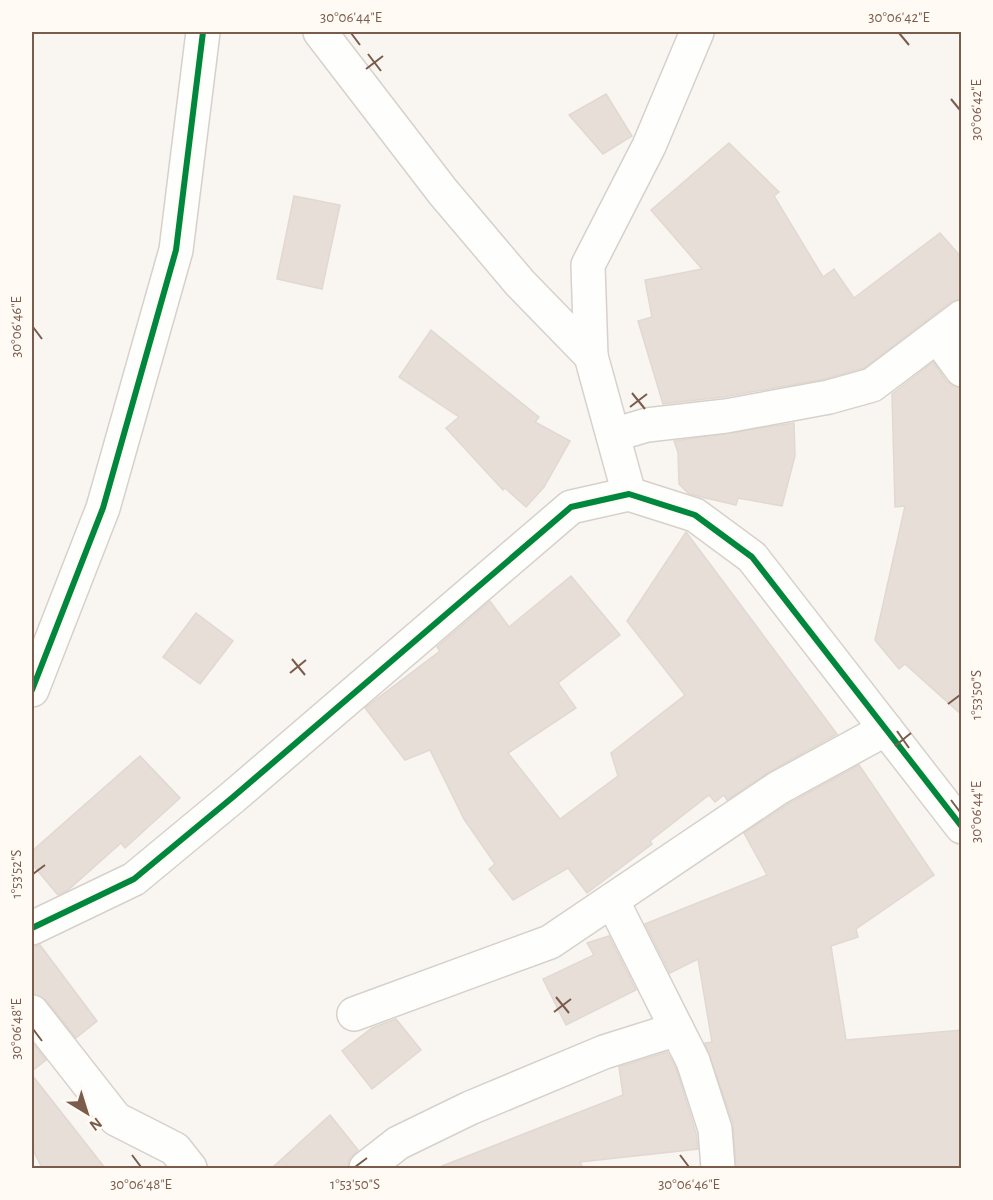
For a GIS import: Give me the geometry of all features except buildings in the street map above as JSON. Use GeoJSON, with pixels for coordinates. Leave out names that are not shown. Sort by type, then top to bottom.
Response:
{"type":"FeatureCollection","features":[{"type":"Feature","properties":{"kind":"street"},"geometry":{"type":"LineString","coordinates":[[32,690],[103,508],[176,250],[203,32]]}},
{"type":"Feature","properties":{"kind":"street"},"geometry":{"type":"LineString","coordinates":[[320,32],[443,192],[520,283],[591,356]]}},
{"type":"Feature","properties":{"kind":"street"},"geometry":{"type":"LineString","coordinates":[[629,494],[591,356],[588,265],[649,146],[698,32]]}},
{"type":"Feature","properties":{"kind":"street"},"geometry":{"type":"LineString","coordinates":[[613,435],[647,425],[726,416],[829,398],[872,385],[949,327],[962,370]]}},
{"type":"Feature","properties":{"kind":"street"},"geometry":{"type":"LineString","coordinates":[[32,928],[134,879],[571,507],[629,494],[695,514],[752,557],[962,827]]}},
{"type":"Feature","properties":{"kind":"street"},"geometry":{"type":"LineString","coordinates":[[354,1014],[550,942],[778,788],[886,729]]}},
{"type":"Feature","properties":{"kind":"street"},"geometry":{"type":"LineString","coordinates":[[612,900],[693,1061],[716,1129],[718,1168]]}},
{"type":"Feature","properties":{"kind":"street"},"geometry":{"type":"LineString","coordinates":[[32,1012],[116,1119],[175,1149],[190,1168]]}},
{"type":"Feature","properties":{"kind":"street"},"geometry":{"type":"LineString","coordinates":[[366,1168],[398,1143],[470,1107],[604,1052],[677,1029]]}},
{"type":"Feature","properties":{"kind":"cycle path"},"geometry":{"type":"LineString","coordinates":[[32,690],[103,508],[176,250],[203,32]]}},
{"type":"Feature","properties":{"kind":"cycle path"},"geometry":{"type":"LineString","coordinates":[[32,928],[134,879],[571,507],[629,494],[695,515],[752,557],[962,827]]}}]}
